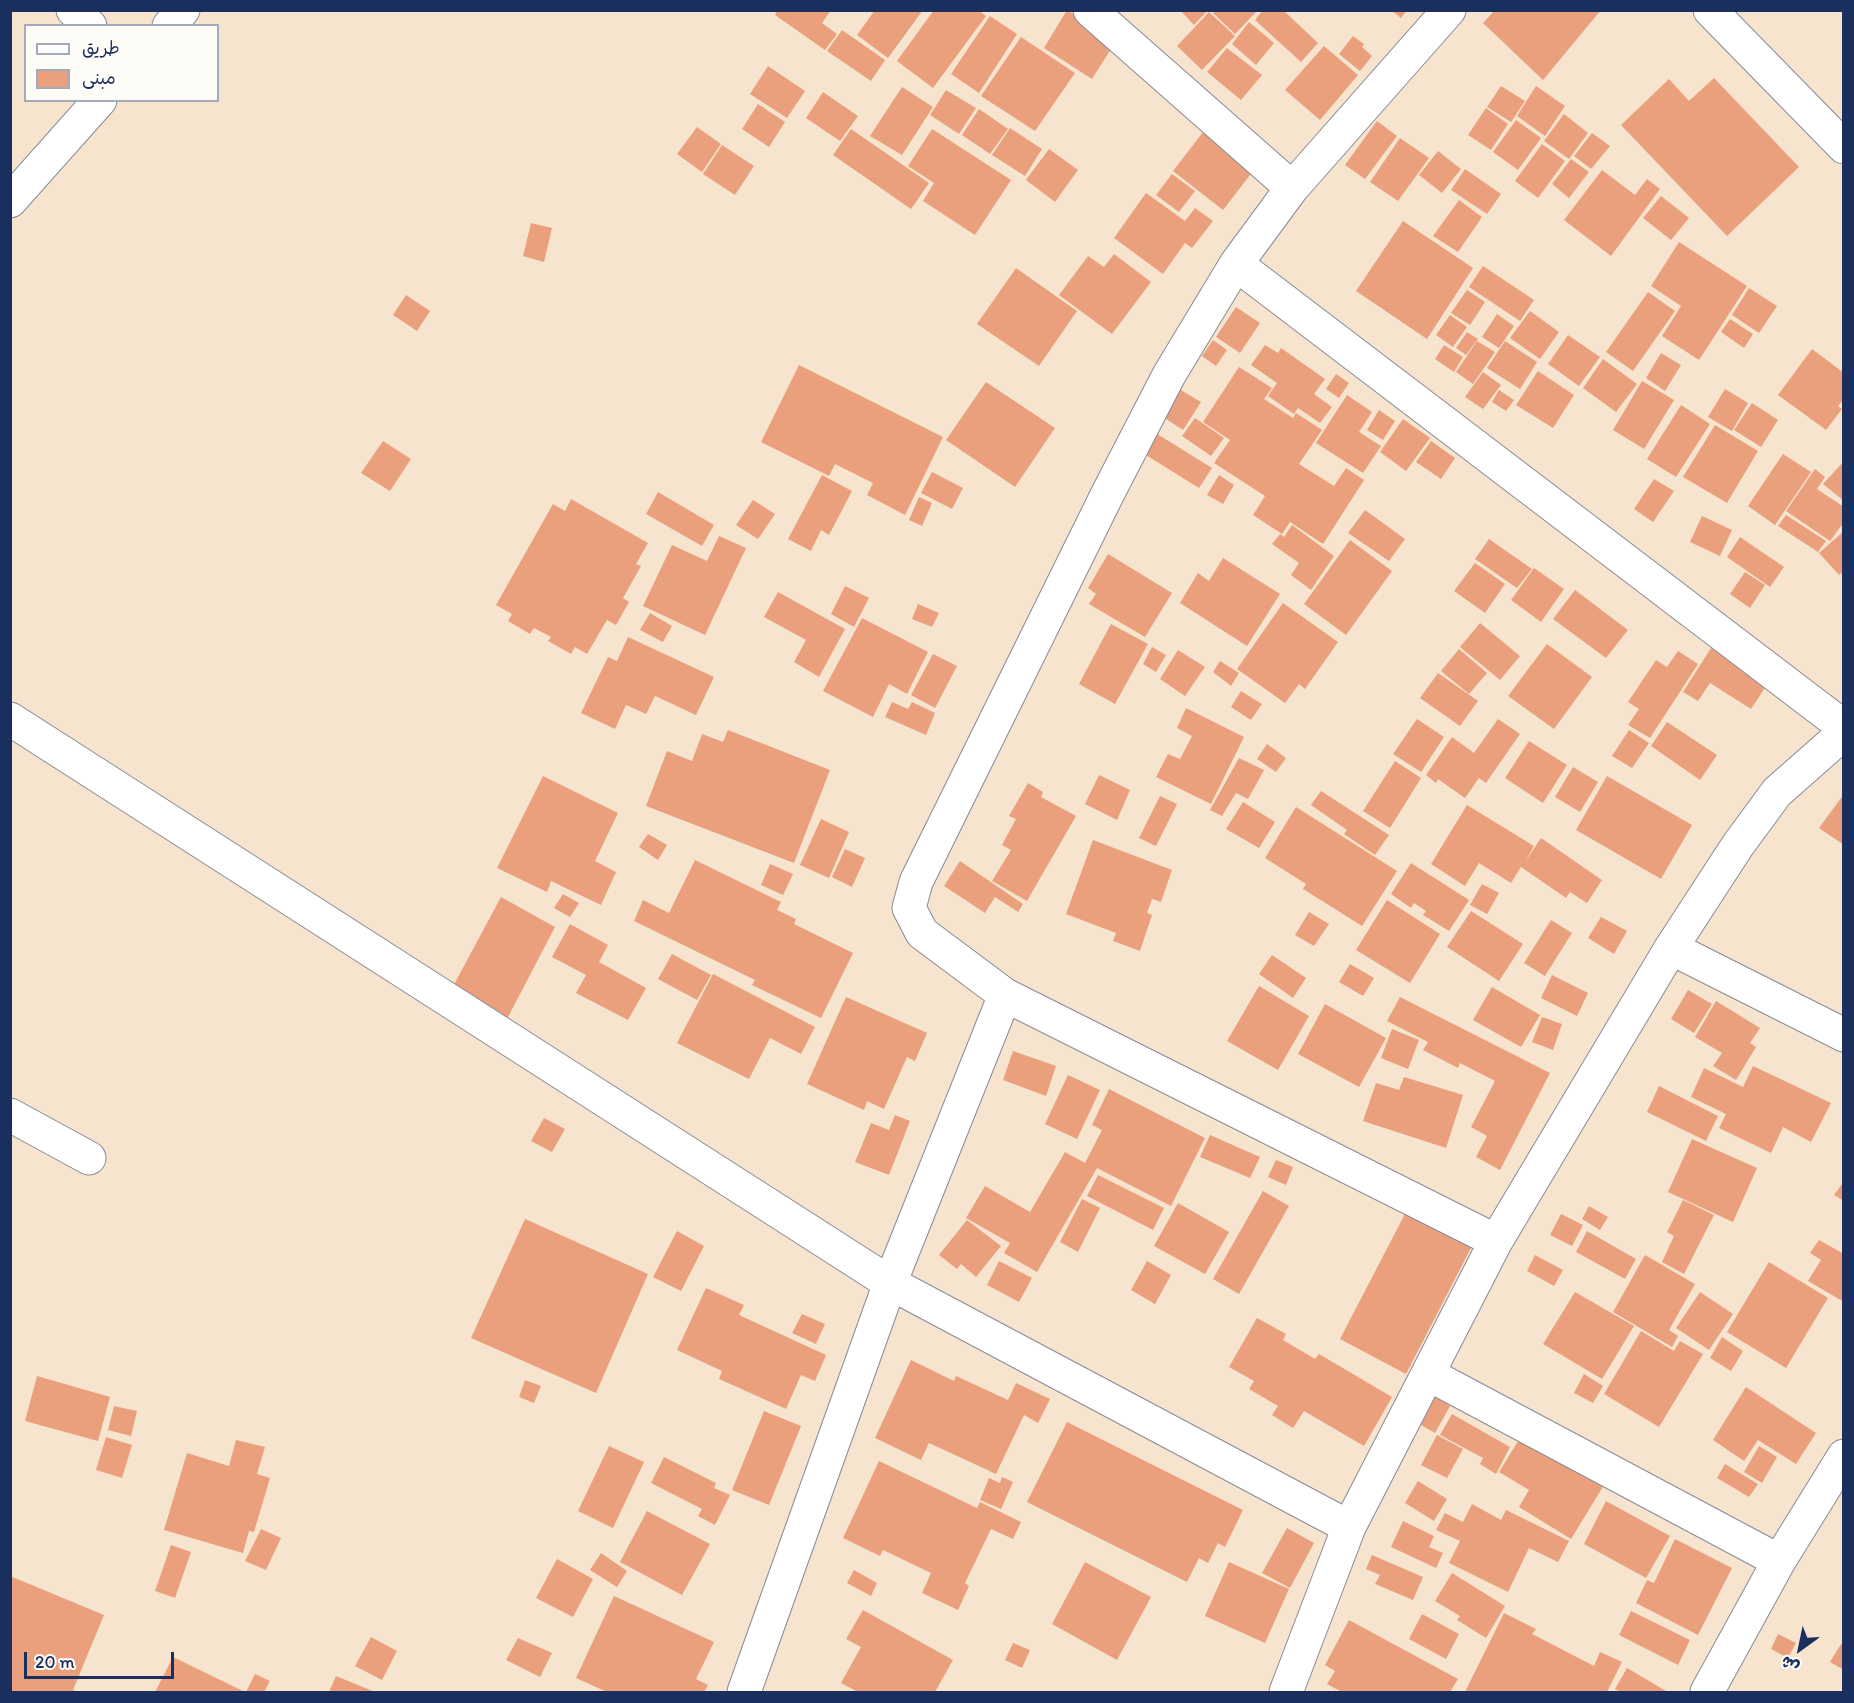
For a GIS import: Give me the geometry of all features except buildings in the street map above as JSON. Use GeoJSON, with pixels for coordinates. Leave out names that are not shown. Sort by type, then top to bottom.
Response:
{"type":"FeatureCollection","features":[{"type":"Feature","properties":{"kind":"street"},"geometry":{"type":"LineString","coordinates":[[73,10],[88,24]]}},
{"type":"Feature","properties":{"kind":"street"},"geometry":{"type":"LineString","coordinates":[[171,24],[183,10]]}},
{"type":"Feature","properties":{"kind":"street"},"geometry":{"type":"LineString","coordinates":[[1090,10],[1292,188]]}},
{"type":"Feature","properties":{"kind":"street"},"geometry":{"type":"LineString","coordinates":[[1449,10],[1292,188],[1236,264],[1169,375],[1113,483],[916,882],[909,908],[922,933],[1005,995],[1496,1241]]}},
{"type":"Feature","properties":{"kind":"street"},"geometry":{"type":"LineString","coordinates":[[1710,10],[1844,147]]}},
{"type":"Feature","properties":{"kind":"street"},"geometry":{"type":"LineString","coordinates":[[10,201],[98,102]]}},
{"type":"Feature","properties":{"kind":"street"},"geometry":{"type":"LineString","coordinates":[[1236,264],[1844,727]]}},
{"type":"Feature","properties":{"kind":"street"},"geometry":{"type":"LineString","coordinates":[[10,719],[890,1283],[1349,1527]]}},
{"type":"Feature","properties":{"kind":"street"},"geometry":{"type":"LineString","coordinates":[[1286,1692],[1349,1527],[1496,1241],[1671,948],[1738,845],[1777,792],[1844,733]]}},
{"type":"Feature","properties":{"kind":"street"},"geometry":{"type":"LineString","coordinates":[[1671,948],[1844,1035]]}},
{"type":"Feature","properties":{"kind":"street"},"geometry":{"type":"LineString","coordinates":[[744,1692],[890,1283],[1005,995]]}},
{"type":"Feature","properties":{"kind":"street"},"geometry":{"type":"LineString","coordinates":[[10,1115],[88,1158]]}},
{"type":"Feature","properties":{"kind":"street"},"geometry":{"type":"LineString","coordinates":[[1428,1374],[1779,1561]]}},
{"type":"Feature","properties":{"kind":"street"},"geometry":{"type":"LineString","coordinates":[[1707,1692],[1779,1561],[1844,1456]]}}]}
